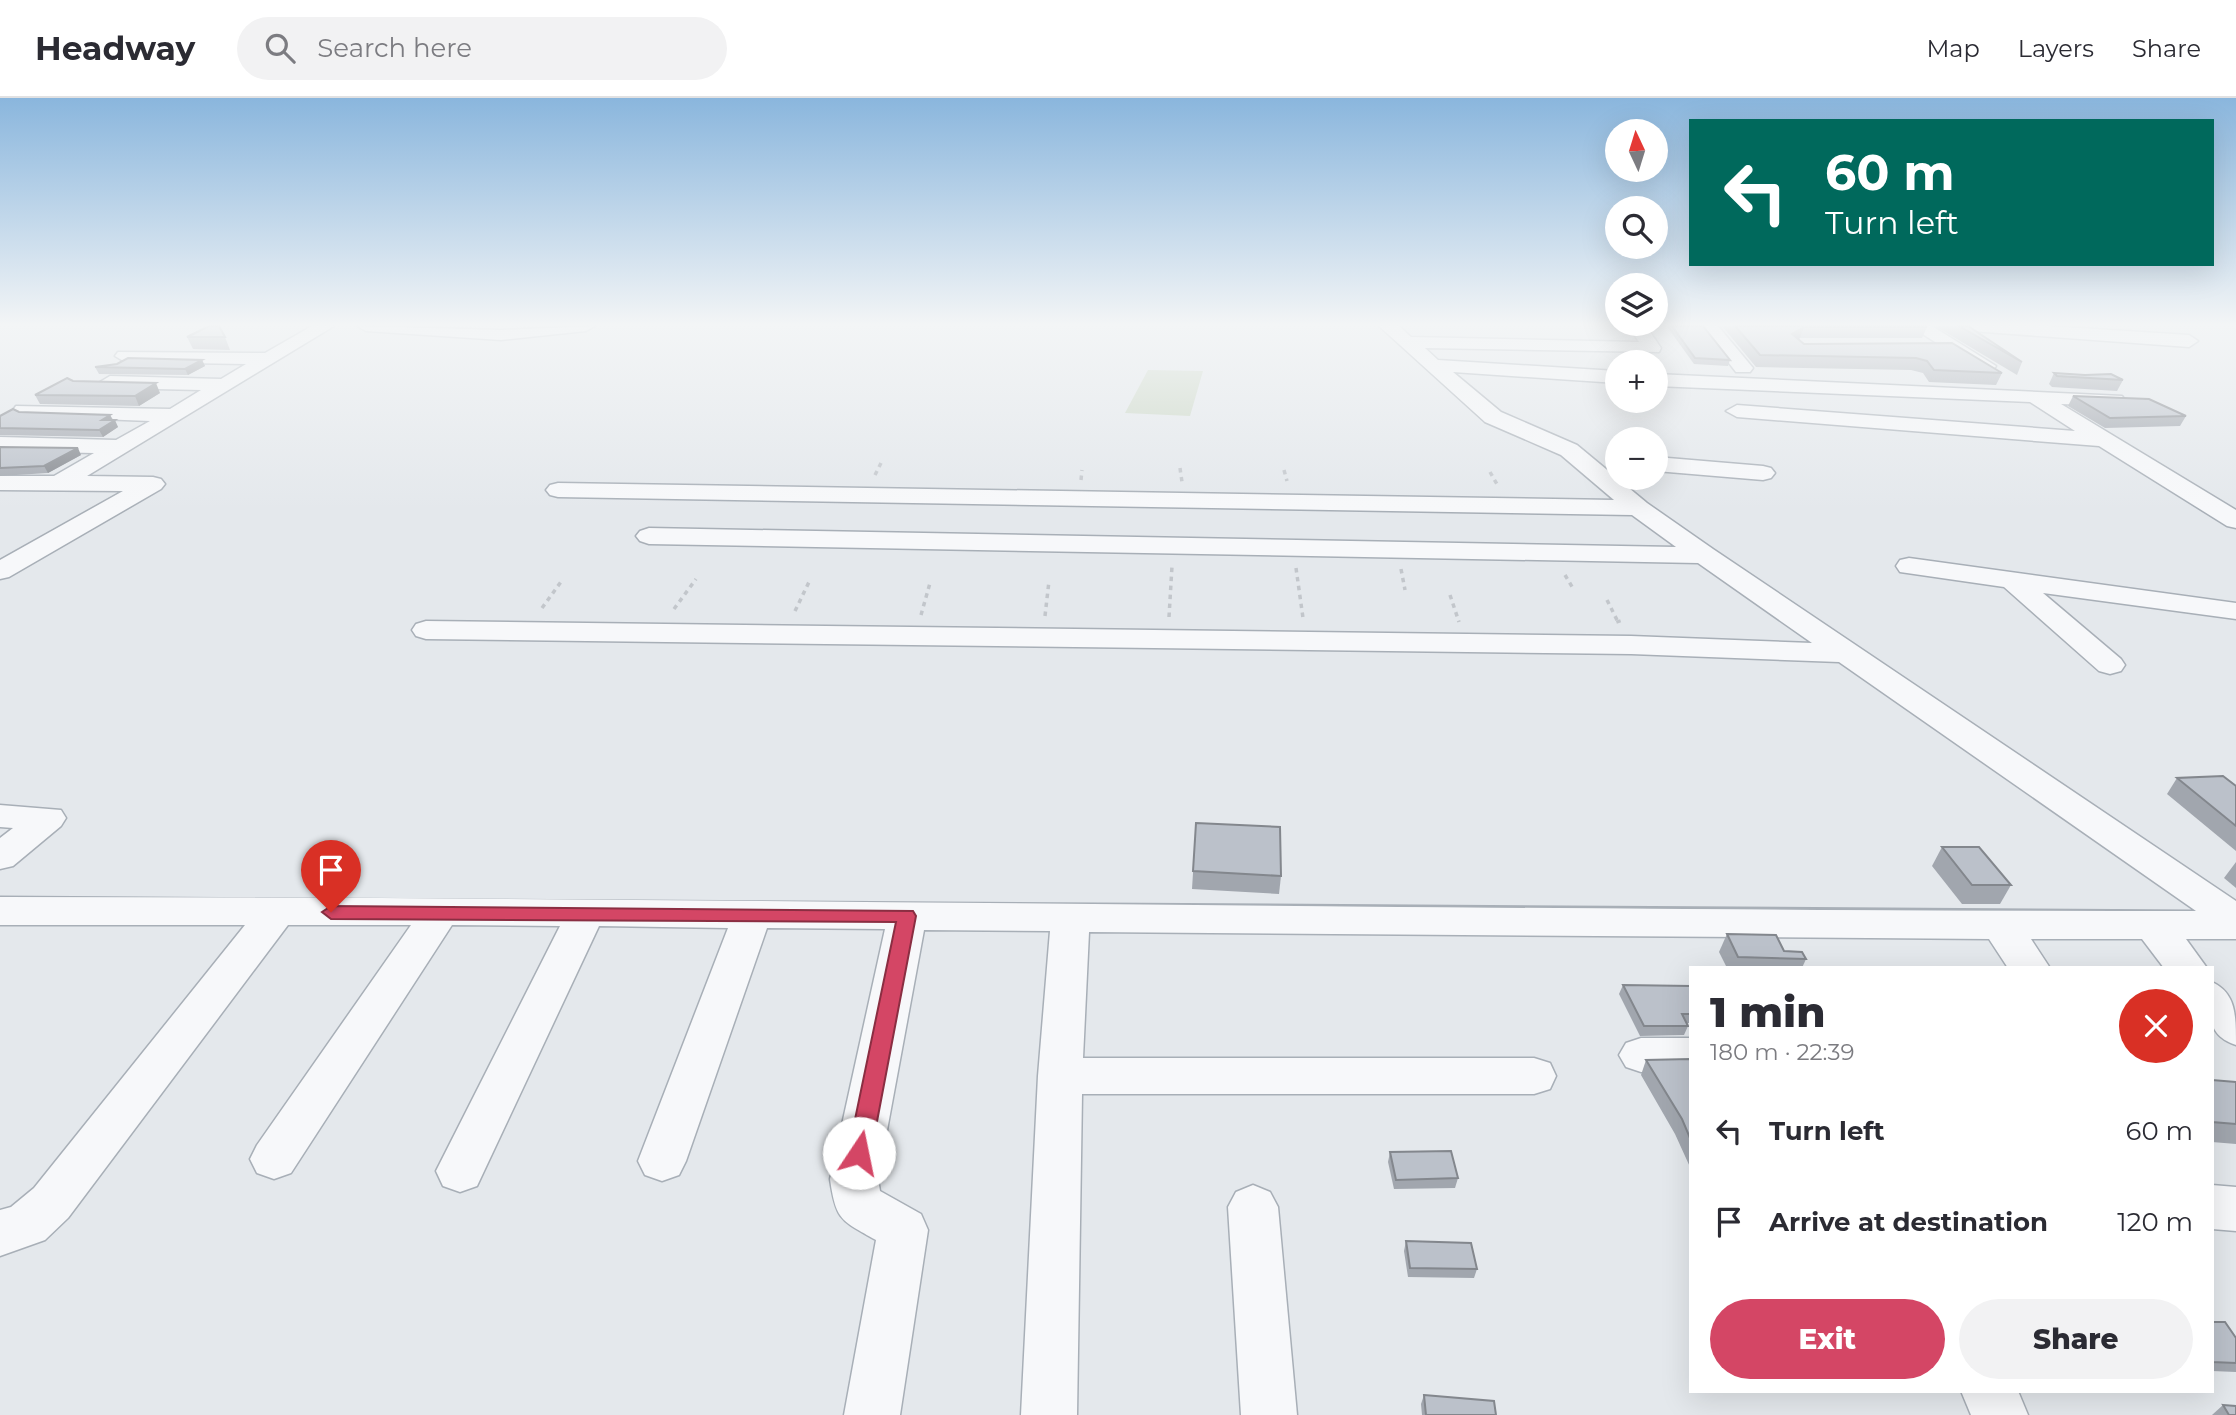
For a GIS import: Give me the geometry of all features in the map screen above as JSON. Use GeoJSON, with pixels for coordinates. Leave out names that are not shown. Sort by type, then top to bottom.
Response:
{"type":"FeatureCollection","features":[{"type":"Feature","properties":{"kind":"street"},"geometry":{"type":"LineString","coordinates":[[59,483],[219,387]]}},
{"type":"Feature","properties":{"kind":"street"},"geometry":{"type":"LineString","coordinates":[[1459,387],[1493,417],[1569,450],[1639,509],[1704,555],[2236,922]]}},
{"type":"Feature","properties":{"kind":"street"},"geometry":{"type":"LineString","coordinates":[[1814,387],[2131,400]]}},
{"type":"Feature","properties":{"kind":"street"},"geometry":{"type":"LineString","coordinates":[[2021,387],[2236,521]]}},
{"type":"Feature","properties":{"kind":"street"},"geometry":{"type":"LineString","coordinates":[[23,411],[174,415]]}},
{"type":"Feature","properties":{"kind":"street"},"geometry":{"type":"LineString","coordinates":[[1737,411],[2101,439]]}},
{"type":"Feature","properties":{"kind":"street"},"geometry":{"type":"LineString","coordinates":[[0,444],[121,447]]}},
{"type":"Feature","properties":{"kind":"street"},"geometry":{"type":"LineString","coordinates":[[1578,457],[1605,460]]}},
{"type":"Feature","properties":{"kind":"street"},"geometry":{"type":"LineString","coordinates":[[1668,465],[1763,473]]}},
{"type":"Feature","properties":{"kind":"street"},"geometry":{"type":"LineString","coordinates":[[0,483],[153,484],[0,571]]}},
{"type":"Feature","properties":{"kind":"street"},"geometry":{"type":"LineString","coordinates":[[558,490],[1639,509]]}},
{"type":"Feature","properties":{"kind":"street"},"geometry":{"type":"LineString","coordinates":[[649,536],[1704,555]]}},
{"type":"Feature","properties":{"kind":"street"},"geometry":{"type":"LineString","coordinates":[[1909,566],[2236,611]]}},
{"type":"Feature","properties":{"kind":"street"},"geometry":{"type":"LineString","coordinates":[[2013,581],[2110,665]]}},
{"type":"Feature","properties":{"kind":"street"},"geometry":{"type":"LineString","coordinates":[[426,630],[1631,645],[1849,653]]}},
{"type":"Feature","properties":{"kind":"street"},"geometry":{"type":"LineString","coordinates":[[0,816],[48,818],[0,858]]}},
{"type":"Feature","properties":{"kind":"street"},"geometry":{"type":"LineString","coordinates":[[0,911],[441,911],[907,916],[1783,941],[2001,926],[2153,926],[2236,922]]}},
{"type":"Feature","properties":{"kind":"street"},"geometry":{"type":"LineString","coordinates":[[274,1159],[441,911]]}},
{"type":"Feature","properties":{"kind":"street"},"geometry":{"type":"LineString","coordinates":[[0,1233],[27,1224],[51,1203],[276,913]]}},
{"type":"Feature","properties":{"kind":"street"},"geometry":{"type":"LineString","coordinates":[[460,1171],[586,913]]}},
{"type":"Feature","properties":{"kind":"street"},"geometry":{"type":"LineString","coordinates":[[662,1161],[752,915]]}},
{"type":"Feature","properties":{"kind":"street"},"geometry":{"type":"LineString","coordinates":[[872,1415],[903,1230],[858,1204],[854,1179],[907,916]]}},
{"type":"Feature","properties":{"kind":"street"},"geometry":{"type":"LineString","coordinates":[[1049,1415],[1060,1076],[1070,919]]}},
{"type":"Feature","properties":{"kind":"street"},"geometry":{"type":"LineString","coordinates":[[2001,926],[2028,966]]}},
{"type":"Feature","properties":{"kind":"street"},"geometry":{"type":"LineString","coordinates":[[2153,926],[2185,966]]}},
{"type":"Feature","properties":{"kind":"street"},"geometry":{"type":"LineString","coordinates":[[2214,1000],[2236,1028]]}},
{"type":"Feature","properties":{"kind":"street"},"geometry":{"type":"LineString","coordinates":[[1641,1055],[1689,1055]]}},
{"type":"Feature","properties":{"kind":"street"},"geometry":{"type":"LineString","coordinates":[[1060,1076],[1534,1076]]}},
{"type":"Feature","properties":{"kind":"street"},"geometry":{"type":"LineString","coordinates":[[1253,1207],[1269,1415]]}},
{"type":"Feature","properties":{"kind":"street"},"geometry":{"type":"LineString","coordinates":[[2214,1207],[2236,1209]]}},
{"type":"Feature","properties":{"kind":"street"},"geometry":{"type":"LineString","coordinates":[[1990,1393],[2000,1415]]}},
{"type":"Feature","properties":{"kind":"path"},"geometry":{"type":"LineString","coordinates":[[1167,639],[1173,544]]}},
{"type":"Feature","properties":{"kind":"path"},"geometry":{"type":"LineString","coordinates":[[1293,546],[1306,641]]}},
{"type":"Feature","properties":{"kind":"path"},"geometry":{"type":"LineString","coordinates":[[524,631],[564,579]]}},
{"type":"Feature","properties":{"kind":"path"},"geometry":{"type":"LineString","coordinates":[[657,633],[696,579]]}},
{"type":"Feature","properties":{"kind":"path"},"geometry":{"type":"LineString","coordinates":[[1042,638],[1049,581]]}},
{"type":"Feature","properties":{"kind":"path"},"geometry":{"type":"LineString","coordinates":[[785,634],[809,582]]}},
{"type":"Feature","properties":{"kind":"path"},"geometry":{"type":"LineString","coordinates":[[915,636],[930,583]]}},
{"type":"Feature","properties":{"kind":"green space"},"geometry":{"type":"Polygon","coordinates":[[[1139,387],[1198,387],[1190,416],[1125,413],[1139,387]]]}},
{"type":"Feature","properties":{"kind":"building"},"geometry":{"type":"Polygon","coordinates":[[[49,387],[149,387],[135,396],[35,395],[49,387]]]}},
{"type":"Feature","properties":{"kind":"building"},"geometry":{"type":"Polygon","coordinates":[[[2073,396],[2149,399],[2186,416],[2110,418],[2073,396]]]}},
{"type":"Feature","properties":{"kind":"building"},"geometry":{"type":"Polygon","coordinates":[[[13,409],[19,412],[110,415],[102,420],[115,420],[99,430],[0,428],[0,416],[13,409]]]}},
{"type":"Feature","properties":{"kind":"building"},"geometry":{"type":"Polygon","coordinates":[[[0,447],[78,448],[44,466],[0,468],[0,447]]]}},
{"type":"Feature","properties":{"kind":"building"},"geometry":{"type":"Polygon","coordinates":[[[2223,776],[2236,786],[2236,826],[2177,778],[2223,776]]]}},
{"type":"Feature","properties":{"kind":"building"},"geometry":{"type":"Polygon","coordinates":[[[1196,823],[1280,827],[1281,876],[1193,871],[1196,823]]]}},
{"type":"Feature","properties":{"kind":"building"},"geometry":{"type":"Polygon","coordinates":[[[1942,847],[1979,847],[2011,885],[1972,885],[1942,847]]]}},
{"type":"Feature","properties":{"kind":"building"},"geometry":{"type":"Polygon","coordinates":[[[1727,934],[1776,935],[1784,951],[1802,952],[1806,959],[1738,957],[1727,934]]]}},
{"type":"Feature","properties":{"kind":"building"},"geometry":{"type":"Polygon","coordinates":[[[1623,985],[1689,986],[1689,1014],[1682,1014],[1688,1026],[1644,1026],[1623,985]]]}},
{"type":"Feature","properties":{"kind":"building"},"geometry":{"type":"Polygon","coordinates":[[[1689,1059],[1689,1136],[1682,1119],[1646,1060],[1689,1059]]]}},
{"type":"Feature","properties":{"kind":"building"},"geometry":{"type":"Polygon","coordinates":[[[2214,1080],[2236,1082],[2236,1124],[2214,1122],[2214,1080]]]}},
{"type":"Feature","properties":{"kind":"building"},"geometry":{"type":"Polygon","coordinates":[[[1451,1151],[1458,1178],[1396,1180],[1390,1152],[1451,1151]]]}},
{"type":"Feature","properties":{"kind":"building"},"geometry":{"type":"Polygon","coordinates":[[[1406,1241],[1471,1243],[1477,1269],[1410,1268],[1406,1241]]]}},
{"type":"Feature","properties":{"kind":"building"},"geometry":{"type":"Polygon","coordinates":[[[2214,1322],[2225,1322],[2236,1338],[2236,1363],[2214,1362],[2214,1322]]]}},
{"type":"Feature","properties":{"kind":"building"},"geometry":{"type":"Polygon","coordinates":[[[1424,1395],[1494,1401],[1496,1415],[1426,1415],[1424,1395]]]}},
{"type":"Feature","properties":{"kind":"building"},"geometry":{"type":"Polygon","coordinates":[[[2223,1405],[2236,1406],[2236,1415],[2229,1415],[2223,1405]]]}},
{"type":"Feature","properties":{"kind":"route"},"geometry":{"type":"LineString","coordinates":[[331,912],[907,916],[859,1153]]}}]}
